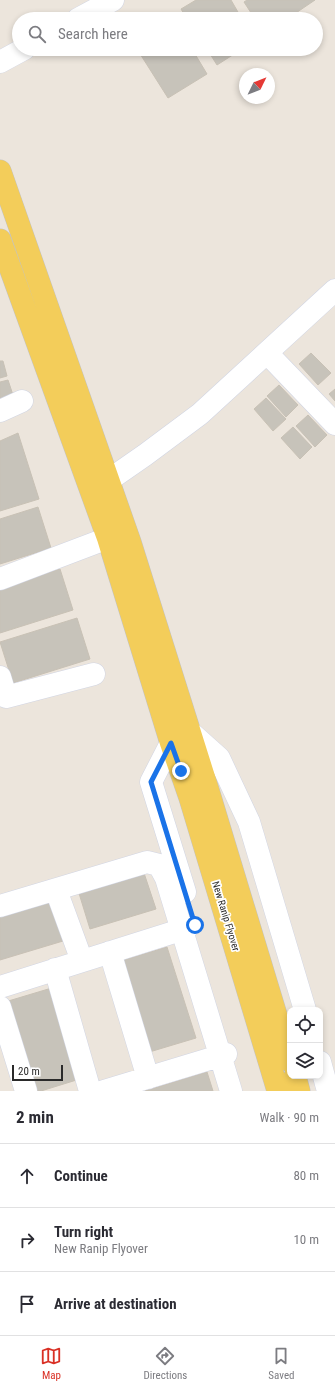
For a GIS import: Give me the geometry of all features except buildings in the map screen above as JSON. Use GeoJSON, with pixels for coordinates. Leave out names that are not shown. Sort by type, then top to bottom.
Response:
{"type":"FeatureCollection","features":[{"type":"Feature","properties":{"kind":"main road","name":"New Ranip Flyover"},"geometry":{"type":"LineString","coordinates":[[0,171],[109,480],[190,732],[199,794],[278,1091]]}},
{"type":"Feature","properties":{"kind":"main road","name":"New Ranip Flyover"},"geometry":{"type":"LineString","coordinates":[[0,240],[108,538],[171,743],[199,794],[287,1052]]}},
{"type":"Feature","properties":{"kind":"main road"},"geometry":{"type":"LineString","coordinates":[[295,1079],[299,1091]]}},
{"type":"Feature","properties":{"kind":"street"},"geometry":{"type":"LineString","coordinates":[[91,12],[113,0]]}},
{"type":"Feature","properties":{"kind":"street"},"geometry":{"type":"LineString","coordinates":[[0,62],[12,56]]}},
{"type":"Feature","properties":{"kind":"street"},"geometry":{"type":"LineString","coordinates":[[109,480],[200,414],[335,290]]}},
{"type":"Feature","properties":{"kind":"street"},"geometry":{"type":"LineString","coordinates":[[267,353],[335,424]]}},
{"type":"Feature","properties":{"kind":"street"},"geometry":{"type":"LineString","coordinates":[[0,411],[22,401]]}},
{"type":"Feature","properties":{"kind":"street"},"geometry":{"type":"LineString","coordinates":[[0,580],[108,538]]}},
{"type":"Feature","properties":{"kind":"street"},"geometry":{"type":"LineString","coordinates":[[2,691],[94,674]]}},
{"type":"Feature","properties":{"kind":"street"},"geometry":{"type":"LineString","coordinates":[[190,732],[219,758],[249,822],[303,1007]]}},
{"type":"Feature","properties":{"kind":"street"},"geometry":{"type":"LineString","coordinates":[[171,743],[151,782],[190,927],[229,1054],[246,1091]]}},
{"type":"Feature","properties":{"kind":"street"},"geometry":{"type":"LineString","coordinates":[[0,906],[147,862],[159,866],[190,927]]}},
{"type":"Feature","properties":{"kind":"street"},"geometry":{"type":"LineString","coordinates":[[56,890],[82,960]]}},
{"type":"Feature","properties":{"kind":"street"},"geometry":{"type":"LineString","coordinates":[[0,987],[190,927]]}},
{"type":"Feature","properties":{"kind":"street"},"geometry":{"type":"LineString","coordinates":[[110,952],[139,1084]]}},
{"type":"Feature","properties":{"kind":"street"},"geometry":{"type":"LineString","coordinates":[[55,969],[90,1091]]}},
{"type":"Feature","properties":{"kind":"street"},"geometry":{"type":"LineString","coordinates":[[0,1007],[26,1091]]}},
{"type":"Feature","properties":{"kind":"street"},"geometry":{"type":"LineString","coordinates":[[104,1091],[139,1084],[229,1054]]}},
{"type":"Feature","properties":{"kind":"street"},"geometry":{"type":"LineString","coordinates":[[229,1054],[232,1091]]}},
{"type":"Feature","properties":{"kind":"street"},"geometry":{"type":"LineString","coordinates":[[323,1073],[328,1091]]}},
{"type":"Feature","properties":{"kind":"route"},"geometry":{"type":"LineString","coordinates":[[181,771],[171,743],[151,782],[195,925]]}}]}
